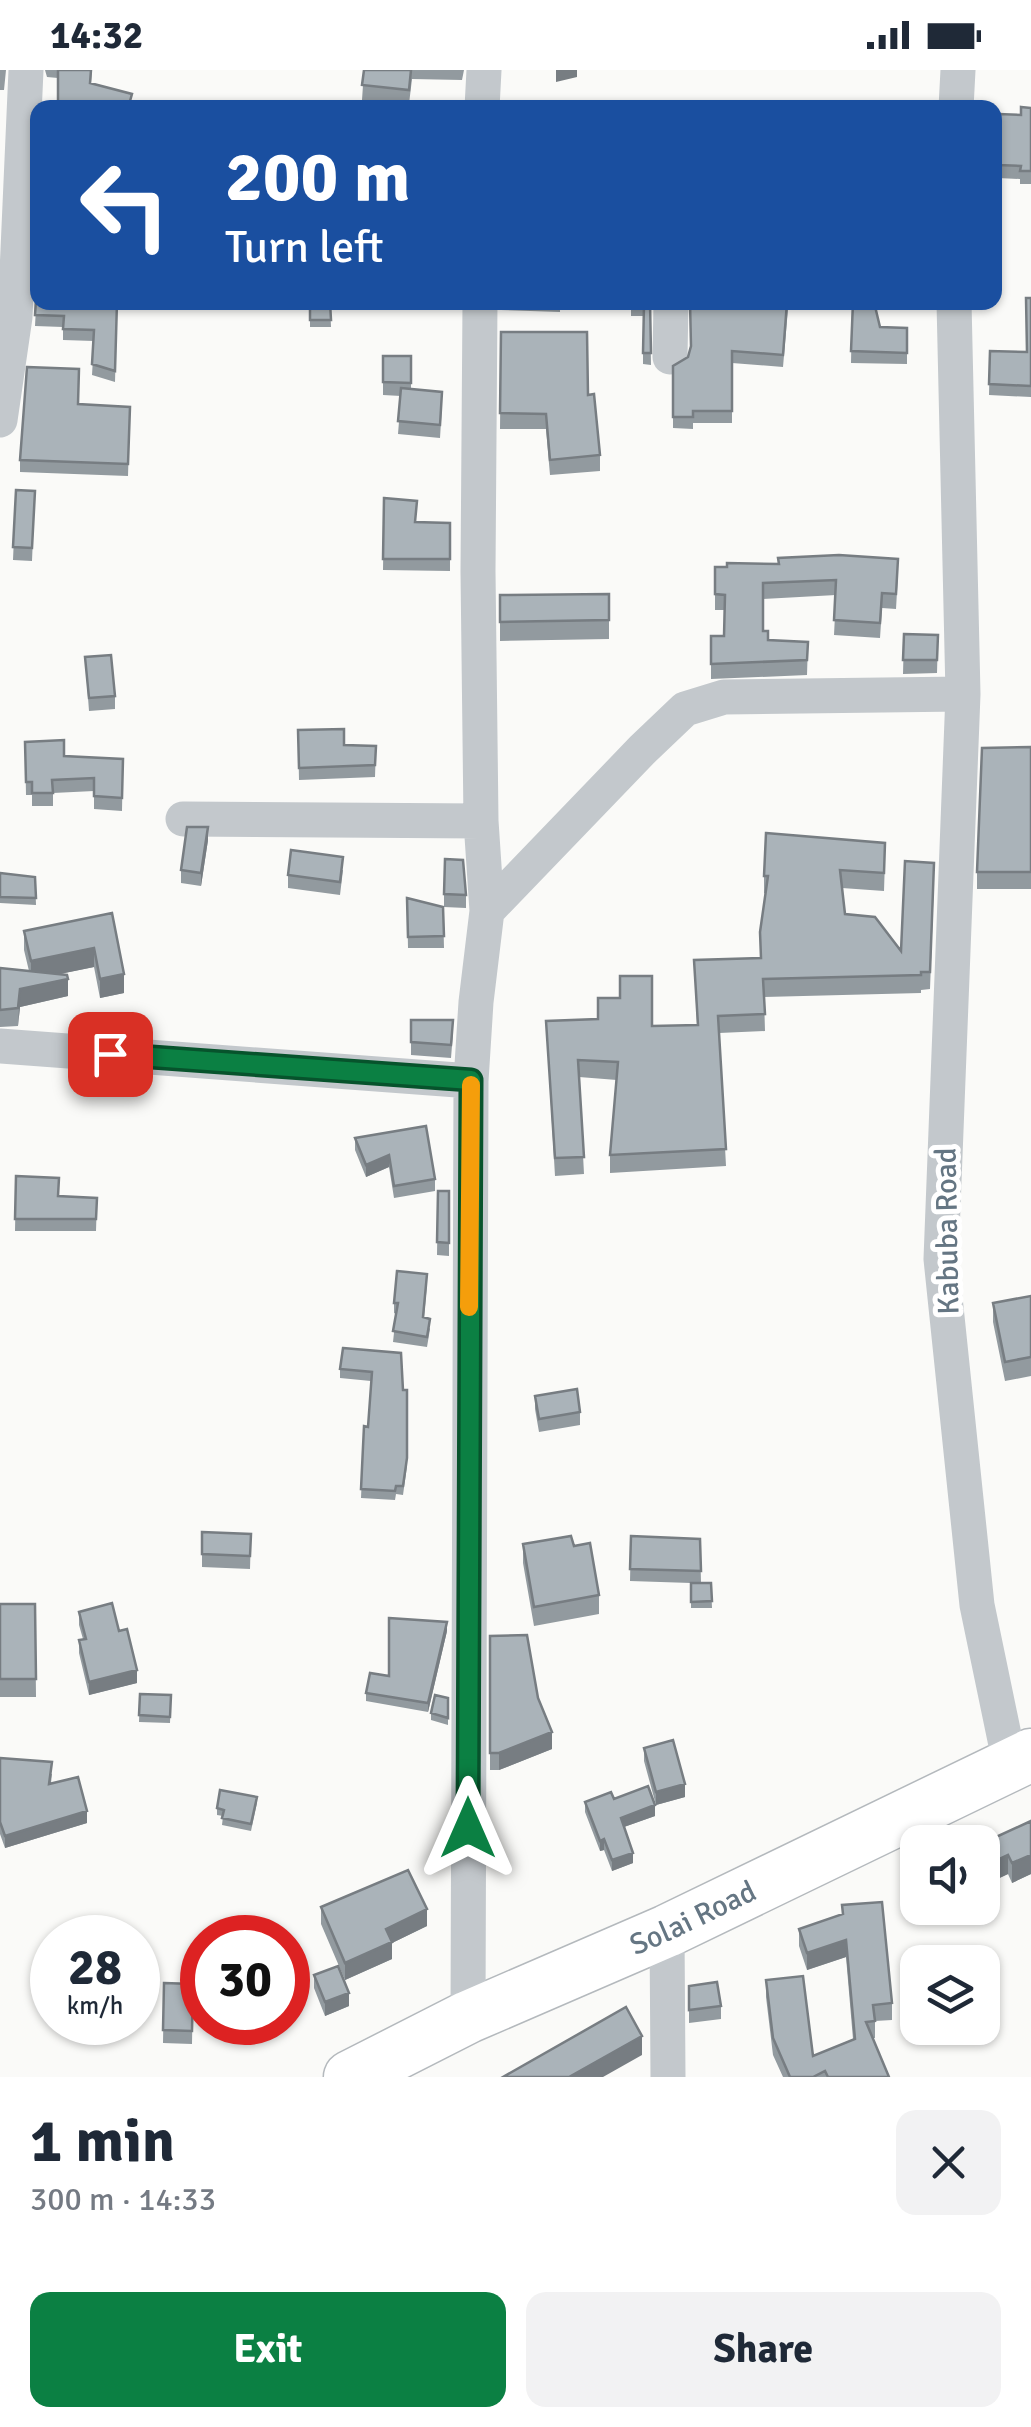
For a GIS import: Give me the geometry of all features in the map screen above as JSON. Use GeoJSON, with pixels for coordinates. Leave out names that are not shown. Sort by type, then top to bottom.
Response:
{"type":"FeatureCollection","features":[{"type":"Feature","properties":{"kind":"highway","name":"Solai Road"},"geometry":{"type":"LineString","coordinates":[[362,2074],[468,2017],[668,1930],[1020,1759]]}},
{"type":"Feature","properties":{"kind":"street"},"geometry":{"type":"LineString","coordinates":[[0,420],[26,70]]}},
{"type":"Feature","properties":{"kind":"street"},"geometry":{"type":"LineString","coordinates":[[482,100],[484,70]]}},
{"type":"Feature","properties":{"kind":"street"},"geometry":{"type":"LineString","coordinates":[[956,100],[958,70]]}},
{"type":"Feature","properties":{"kind":"street"},"geometry":{"type":"LineString","coordinates":[[468,2017],[471,1080],[487,911],[481,821],[478,590],[480,310]]}},
{"type":"Feature","properties":{"kind":"street"},"geometry":{"type":"LineString","coordinates":[[670,310],[670,357]]}},
{"type":"Feature","properties":{"kind":"street","name":"Kabuba Road"},"geometry":{"type":"LineString","coordinates":[[954,310],[962,694],[941,1259],[977,1604],[1020,1759]]}},
{"type":"Feature","properties":{"kind":"street"},"geometry":{"type":"LineString","coordinates":[[487,911],[642,748],[686,709],[724,697],[962,694]]}},
{"type":"Feature","properties":{"kind":"street"},"geometry":{"type":"LineString","coordinates":[[182,819],[481,821]]}},
{"type":"Feature","properties":{"kind":"street"},"geometry":{"type":"LineString","coordinates":[[0,1046],[471,1080]]}},
{"type":"Feature","properties":{"kind":"street"},"geometry":{"type":"LineString","coordinates":[[668,1930],[668,2077]]}},
{"type":"Feature","properties":{"kind":"building"},"geometry":{"type":"Polygon","coordinates":[[[58,70],[91,70],[90,83],[132,94],[130,100],[58,100],[58,70]]]}},
{"type":"Feature","properties":{"kind":"building"},"geometry":{"type":"Polygon","coordinates":[[[364,70],[411,70],[409,90],[362,85],[364,70]]]}},
{"type":"Feature","properties":{"kind":"building"},"geometry":{"type":"Polygon","coordinates":[[[1021,107],[1031,108],[1031,171],[1002,165],[1002,114],[1021,115],[1021,107]]]}},
{"type":"Feature","properties":{"kind":"building"},"geometry":{"type":"Polygon","coordinates":[[[1026,298],[1031,298],[1031,386],[989,384],[990,351],[1027,352],[1026,298]]]}},
{"type":"Feature","properties":{"kind":"building"},"geometry":{"type":"Polygon","coordinates":[[[35,310],[117,310],[115,371],[92,364],[94,330],[63,329],[64,316],[35,315],[35,310]]]}},
{"type":"Feature","properties":{"kind":"building"},"geometry":{"type":"Polygon","coordinates":[[[310,310],[330,310],[331,320],[310,320],[310,310]]]}},
{"type":"Feature","properties":{"kind":"building"},"geometry":{"type":"Polygon","coordinates":[[[644,310],[650,310],[651,353],[643,353],[644,310]]]}},
{"type":"Feature","properties":{"kind":"building"},"geometry":{"type":"Polygon","coordinates":[[[690,310],[786,310],[783,355],[732,351],[732,411],[693,411],[693,417],[673,417],[673,366],[688,357],[690,310]]]}},
{"type":"Feature","properties":{"kind":"building"},"geometry":{"type":"Polygon","coordinates":[[[853,310],[876,310],[880,327],[907,328],[907,353],[851,351],[853,310]]]}},
{"type":"Feature","properties":{"kind":"building"},"geometry":{"type":"Polygon","coordinates":[[[501,332],[587,332],[588,395],[594,394],[600,455],[550,460],[546,414],[500,413],[501,332]]]}},
{"type":"Feature","properties":{"kind":"building"},"geometry":{"type":"Polygon","coordinates":[[[383,356],[411,356],[411,383],[383,382],[383,356]]]}},
{"type":"Feature","properties":{"kind":"building"},"geometry":{"type":"Polygon","coordinates":[[[27,367],[79,369],[78,404],[130,407],[128,464],[20,460],[27,367]]]}},
{"type":"Feature","properties":{"kind":"building"},"geometry":{"type":"Polygon","coordinates":[[[401,388],[442,392],[440,425],[398,421],[401,388]]]}},
{"type":"Feature","properties":{"kind":"building"},"geometry":{"type":"Polygon","coordinates":[[[16,490],[35,491],[32,548],[13,547],[16,490]]]}},
{"type":"Feature","properties":{"kind":"building"},"geometry":{"type":"Polygon","coordinates":[[[384,498],[417,501],[415,522],[450,523],[450,559],[383,559],[384,498]]]}},
{"type":"Feature","properties":{"kind":"building"},"geometry":{"type":"Polygon","coordinates":[[[839,555],[898,559],[896,594],[882,593],[880,623],[834,620],[836,580],[763,583],[763,631],[768,631],[768,640],[808,642],[807,660],[711,664],[711,636],[724,636],[725,595],[715,594],[715,567],[727,567],[727,563],[779,564],[778,558],[839,555]]]}},
{"type":"Feature","properties":{"kind":"building"},"geometry":{"type":"Polygon","coordinates":[[[609,594],[609,620],[500,622],[500,595],[609,594]]]}},
{"type":"Feature","properties":{"kind":"building"},"geometry":{"type":"Polygon","coordinates":[[[904,634],[938,635],[937,660],[903,660],[904,634]]]}},
{"type":"Feature","properties":{"kind":"building"},"geometry":{"type":"Polygon","coordinates":[[[111,655],[115,696],[89,698],[85,657],[111,655]]]}},
{"type":"Feature","properties":{"kind":"building"},"geometry":{"type":"Polygon","coordinates":[[[344,729],[344,745],[376,746],[375,765],[299,768],[298,730],[344,729]]]}},
{"type":"Feature","properties":{"kind":"building"},"geometry":{"type":"Polygon","coordinates":[[[64,740],[64,756],[123,759],[122,798],[94,796],[94,778],[52,780],[53,793],[32,793],[32,782],[26,782],[25,742],[64,740]]]}},
{"type":"Feature","properties":{"kind":"building"},"geometry":{"type":"Polygon","coordinates":[[[1031,747],[1031,872],[977,872],[982,748],[1031,747]]]}},
{"type":"Feature","properties":{"kind":"building"},"geometry":{"type":"Polygon","coordinates":[[[187,827],[208,827],[201,873],[181,870],[187,827]]]}},
{"type":"Feature","properties":{"kind":"building"},"geometry":{"type":"Polygon","coordinates":[[[766,833],[885,843],[884,873],[840,870],[845,914],[875,917],[901,951],[905,861],[934,863],[930,972],[763,979],[765,1014],[718,1016],[726,1149],[610,1155],[618,1062],[578,1060],[584,1157],[555,1158],[546,1021],[598,1019],[598,998],[620,998],[620,976],[652,976],[652,1026],[698,1025],[694,960],[761,958],[760,932],[768,876],[764,876],[766,833]]]}},
{"type":"Feature","properties":{"kind":"building"},"geometry":{"type":"Polygon","coordinates":[[[291,850],[343,857],[340,882],[288,875],[291,850]]]}},
{"type":"Feature","properties":{"kind":"building"},"geometry":{"type":"Polygon","coordinates":[[[445,859],[463,860],[466,895],[444,894],[445,859]]]}},
{"type":"Feature","properties":{"kind":"building"},"geometry":{"type":"Polygon","coordinates":[[[0,873],[35,877],[36,898],[0,897],[0,873]]]}},
{"type":"Feature","properties":{"kind":"building"},"geometry":{"type":"Polygon","coordinates":[[[407,898],[443,907],[444,936],[408,937],[407,898]]]}},
{"type":"Feature","properties":{"kind":"building"},"geometry":{"type":"Polygon","coordinates":[[[112,913],[124,974],[100,979],[94,948],[31,961],[24,931],[112,913]]]}},
{"type":"Feature","properties":{"kind":"building"},"geometry":{"type":"Polygon","coordinates":[[[0,968],[67,975],[68,979],[20,989],[18,1008],[0,1010],[0,968]]]}},
{"type":"Feature","properties":{"kind":"building"},"geometry":{"type":"Polygon","coordinates":[[[411,1020],[453,1020],[451,1045],[411,1042],[411,1020]]]}},
{"type":"Feature","properties":{"kind":"building"},"geometry":{"type":"Polygon","coordinates":[[[426,1126],[435,1179],[394,1186],[389,1155],[366,1165],[355,1138],[426,1126]]]}},
{"type":"Feature","properties":{"kind":"building"},"geometry":{"type":"Polygon","coordinates":[[[16,1176],[59,1178],[58,1196],[97,1198],[96,1219],[15,1219],[16,1176]]]}},
{"type":"Feature","properties":{"kind":"building"},"geometry":{"type":"Polygon","coordinates":[[[438,1191],[449,1191],[449,1243],[437,1242],[438,1191]]]}},
{"type":"Feature","properties":{"kind":"building"},"geometry":{"type":"Polygon","coordinates":[[[397,1271],[427,1274],[423,1317],[430,1319],[427,1337],[393,1331],[398,1303],[394,1303],[397,1271]]]}},
{"type":"Feature","properties":{"kind":"building"},"geometry":{"type":"Polygon","coordinates":[[[1031,1296],[1031,1357],[1005,1362],[993,1303],[1031,1296]]]}},
{"type":"Feature","properties":{"kind":"building"},"geometry":{"type":"Polygon","coordinates":[[[343,1348],[401,1353],[403,1390],[407,1390],[407,1458],[403,1486],[396,1486],[395,1491],[361,1489],[372,1372],[340,1369],[343,1348]]]}},
{"type":"Feature","properties":{"kind":"building"},"geometry":{"type":"Polygon","coordinates":[[[577,1389],[580,1412],[539,1419],[535,1396],[577,1389]]]}},
{"type":"Feature","properties":{"kind":"building"},"geometry":{"type":"Polygon","coordinates":[[[202,1532],[251,1534],[250,1556],[202,1554],[202,1532]]]}},
{"type":"Feature","properties":{"kind":"building"},"geometry":{"type":"Polygon","coordinates":[[[571,1536],[574,1546],[590,1543],[599,1595],[534,1607],[523,1544],[571,1536]]]}},
{"type":"Feature","properties":{"kind":"building"},"geometry":{"type":"Polygon","coordinates":[[[631,1536],[700,1539],[701,1571],[630,1569],[631,1536]]]}},
{"type":"Feature","properties":{"kind":"building"},"geometry":{"type":"Polygon","coordinates":[[[691,1583],[711,1583],[712,1601],[691,1602],[691,1583]]]}},
{"type":"Feature","properties":{"kind":"building"},"geometry":{"type":"Polygon","coordinates":[[[112,1603],[119,1631],[127,1629],[137,1670],[89,1682],[79,1640],[86,1639],[79,1612],[112,1603]]]}},
{"type":"Feature","properties":{"kind":"building"},"geometry":{"type":"Polygon","coordinates":[[[0,1604],[35,1604],[36,1679],[0,1679],[0,1604]]]}},
{"type":"Feature","properties":{"kind":"building"},"geometry":{"type":"Polygon","coordinates":[[[389,1618],[447,1622],[428,1703],[366,1693],[370,1673],[389,1676],[389,1618]]]}},
{"type":"Feature","properties":{"kind":"building"},"geometry":{"type":"Polygon","coordinates":[[[527,1635],[538,1698],[552,1732],[490,1753],[490,1636],[527,1635]]]}},
{"type":"Feature","properties":{"kind":"building"},"geometry":{"type":"Polygon","coordinates":[[[140,1694],[171,1695],[170,1717],[139,1715],[140,1694]]]}},
{"type":"Feature","properties":{"kind":"building"},"geometry":{"type":"Polygon","coordinates":[[[435,1695],[448,1698],[448,1718],[431,1713],[435,1695]]]}},
{"type":"Feature","properties":{"kind":"building"},"geometry":{"type":"Polygon","coordinates":[[[673,1740],[685,1784],[656,1792],[644,1748],[673,1740]]]}},
{"type":"Feature","properties":{"kind":"building"},"geometry":{"type":"Polygon","coordinates":[[[0,1758],[52,1762],[49,1784],[78,1777],[87,1811],[5,1836],[0,1822],[0,1758]]]}},
{"type":"Feature","properties":{"kind":"building"},"geometry":{"type":"Polygon","coordinates":[[[648,1786],[655,1805],[621,1818],[633,1853],[612,1860],[585,1802],[611,1792],[614,1799],[648,1786]]]}},
{"type":"Feature","properties":{"kind":"building"},"geometry":{"type":"Polygon","coordinates":[[[220,1790],[257,1797],[251,1824],[222,1818],[224,1810],[217,1808],[220,1790]]]}},
{"type":"Feature","properties":{"kind":"building"},"geometry":{"type":"Polygon","coordinates":[[[1031,1821],[1031,1855],[1012,1863],[1008,1855],[1000,1859],[1000,1835],[1031,1821]]]}},
{"type":"Feature","properties":{"kind":"building"},"geometry":{"type":"Polygon","coordinates":[[[408,1870],[427,1909],[386,1929],[392,1942],[345,1963],[321,1907],[408,1870]]]}},
{"type":"Feature","properties":{"kind":"building"},"geometry":{"type":"Polygon","coordinates":[[[882,1902],[892,2003],[873,2005],[875,2021],[866,2022],[889,2077],[828,2077],[825,2071],[813,2077],[790,2077],[773,2038],[766,1980],[803,1976],[813,2056],[855,2039],[846,1940],[807,1953],[799,1929],[843,1914],[842,1905],[882,1902]]]}},
{"type":"Feature","properties":{"kind":"building"},"geometry":{"type":"Polygon","coordinates":[[[338,1966],[349,1993],[325,2002],[314,1975],[338,1966]]]}},
{"type":"Feature","properties":{"kind":"building"},"geometry":{"type":"Polygon","coordinates":[[[717,1982],[721,2006],[689,2010],[689,1986],[717,1982]]]}},
{"type":"Feature","properties":{"kind":"building"},"geometry":{"type":"Polygon","coordinates":[[[164,1983],[180,1984],[180,2031],[163,2030],[164,1983]]]}},
{"type":"Feature","properties":{"kind":"building"},"geometry":{"type":"Polygon","coordinates":[[[626,2007],[642,2036],[569,2077],[503,2077],[626,2007]]]}},
{"type":"Feature","properties":{"kind":"slow traffic"},"geometry":{"type":"LineString","coordinates":[[469,1307],[471,1085]]}},
{"type":"Feature","properties":{"kind":"route"},"geometry":{"type":"LineString","coordinates":[[110,1054],[471,1080],[468,1828]]}}]}
